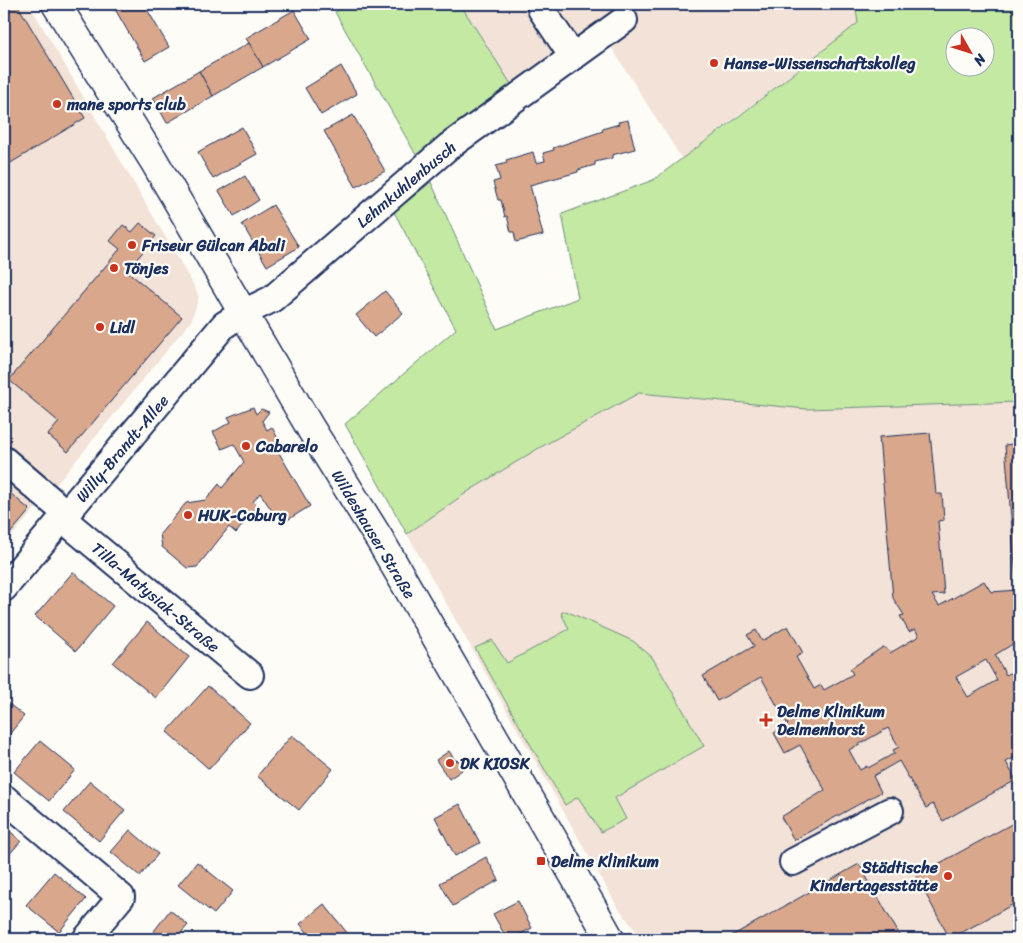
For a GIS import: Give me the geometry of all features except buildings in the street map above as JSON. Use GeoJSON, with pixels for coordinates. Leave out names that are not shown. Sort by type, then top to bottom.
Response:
{"type":"FeatureCollection","features":[{"type":"Feature","properties":{"kind":"main road","name":"Wildeshauser Straße"},"geometry":{"type":"LineString","coordinates":[[56,4],[154,161],[311,429],[380,540],[610,939]]}},
{"type":"Feature","properties":{"kind":"street"},"geometry":{"type":"LineString","coordinates":[[541,9],[573,57]]}},
{"type":"Feature","properties":{"kind":"street","name":"Lehmkuhlenbusch"},"geometry":{"type":"LineString","coordinates":[[243,313],[272,299],[448,147],[624,20]]}},
{"type":"Feature","properties":{"kind":"street","name":"Willy-Brandt-Allee"},"geometry":{"type":"LineString","coordinates":[[4,588],[224,325],[243,313]]}},
{"type":"Feature","properties":{"kind":"street","name":"Tilla-Matysiak-Straße"},"geometry":{"type":"LineString","coordinates":[[4,460],[65,517],[250,675]]}},
{"type":"Feature","properties":{"kind":"street"},"geometry":{"type":"LineString","coordinates":[[4,798],[121,897],[86,939]]}},
{"type":"Feature","properties":{"kind":"street"},"geometry":{"type":"LineString","coordinates":[[793,862],[890,811]]}},
{"type":"Feature","properties":{"kind":"shaded area"},"geometry":{"type":"Polygon","coordinates":[[[4,4],[29,4],[199,297],[191,321],[4,545],[4,4]]]}},
{"type":"Feature","properties":{"kind":"shaded area","name":"Hanse-Wissenschaftskolleg"},"geometry":{"type":"Polygon","coordinates":[[[460,4],[855,4],[858,23],[682,159],[608,42],[520,101],[460,4]]]}},
{"type":"Feature","properties":{"kind":"shaded area","name":"Delme Klinikum Delmenhorst"},"geometry":{"type":"Polygon","coordinates":[[[639,393],[807,409],[1019,402],[1019,939],[642,939],[617,906],[407,534],[469,491],[539,448],[639,393]]]}},
{"type":"Feature","properties":{"kind":"green space"},"geometry":{"type":"Polygon","coordinates":[[[349,4],[460,4],[511,84],[416,155],[335,12],[349,4]]]}},
{"type":"Feature","properties":{"kind":"green space"},"geometry":{"type":"Polygon","coordinates":[[[855,4],[1019,4],[1019,402],[807,409],[639,393],[539,448],[469,491],[407,534],[345,424],[456,329],[394,212],[431,182],[497,329],[578,298],[562,214],[653,180],[729,124],[858,23],[855,4]]]}},
{"type":"Feature","properties":{"kind":"green space"},"geometry":{"type":"Polygon","coordinates":[[[566,611],[633,641],[652,657],[704,746],[615,798],[626,819],[601,832],[578,797],[565,805],[475,648],[492,640],[507,663],[569,629],[561,613],[566,611]]]}},
{"type":"Feature","properties":{"kind":"place","name":"Hanse-Wissenschaftskolleg"},"geometry":{"type":"Point","coordinates":[714,63]}},
{"type":"Feature","properties":{"kind":"place","name":"mane sports club"},"geometry":{"type":"Point","coordinates":[57,104]}},
{"type":"Feature","properties":{"kind":"place","name":"Friseur Gülcan Abali"},"geometry":{"type":"Point","coordinates":[132,245]}},
{"type":"Feature","properties":{"kind":"place","name":"Tönjes"},"geometry":{"type":"Point","coordinates":[114,268]}},
{"type":"Feature","properties":{"kind":"place","name":"Lidl"},"geometry":{"type":"Point","coordinates":[100,327]}},
{"type":"Feature","properties":{"kind":"place","name":"Cabarelo"},"geometry":{"type":"Point","coordinates":[246,446]}},
{"type":"Feature","properties":{"kind":"place","name":"HUK-Coburg"},"geometry":{"type":"Point","coordinates":[188,515]}},
{"type":"Feature","properties":{"kind":"place","name":"Delme Klinikum Delmenhorst"},"geometry":{"type":"Point","coordinates":[766,720]}},
{"type":"Feature","properties":{"kind":"place","name":"DK KIOSK"},"geometry":{"type":"Point","coordinates":[450,763]}},
{"type":"Feature","properties":{"kind":"place","name":"Delme Klinikum"},"geometry":{"type":"Point","coordinates":[541,861]}},
{"type":"Feature","properties":{"kind":"place","name":"Städtische Kindertagesstätte"},"geometry":{"type":"Point","coordinates":[948,876]}}]}
